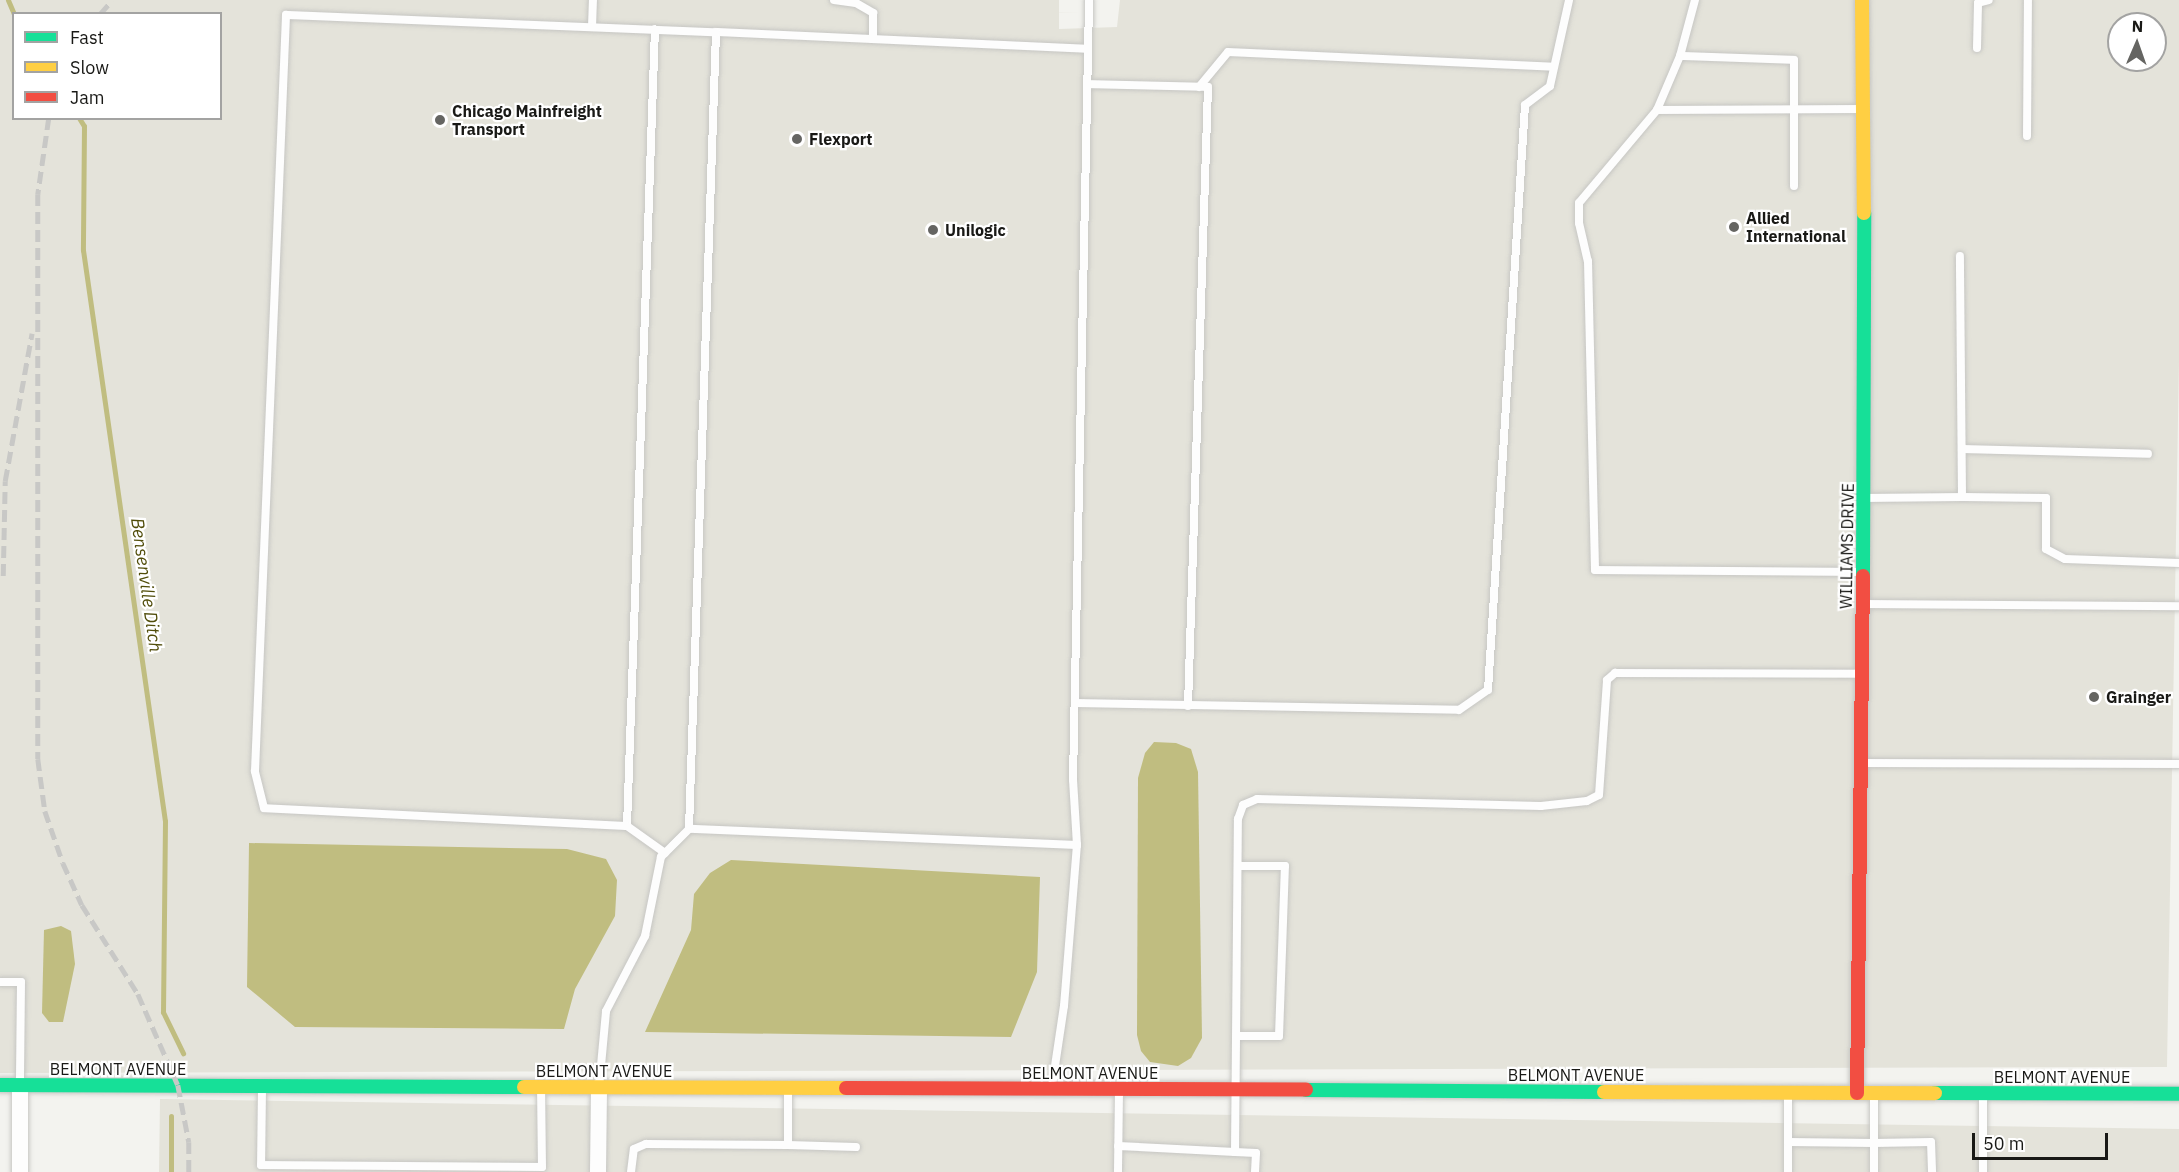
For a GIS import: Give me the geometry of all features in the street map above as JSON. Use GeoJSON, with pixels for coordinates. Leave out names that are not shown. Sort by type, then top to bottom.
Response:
{"type":"FeatureCollection","features":[{"type":"Feature","properties":{"kind":"street","name":"WILLIAMS DRIVE"},"geometry":{"type":"LineString","coordinates":[[1857,1093],[1864,498],[1862,0]]}},
{"type":"Feature","properties":{"kind":"street","name":"BELMONT AVENUE"},"geometry":{"type":"LineString","coordinates":[[0,1085],[2179,1094]]}},
{"type":"Feature","properties":{"kind":"street"},"geometry":{"type":"LineString","coordinates":[[20,1085],[20,1172]]}},
{"type":"Feature","properties":{"kind":"street"},"geometry":{"type":"LineString","coordinates":[[598,1172],[599,1088]]}},
{"type":"Feature","properties":{"kind":"lane"},"geometry":{"type":"LineString","coordinates":[[592,27],[593,0]]}},
{"type":"Feature","properties":{"kind":"lane"},"geometry":{"type":"LineString","coordinates":[[834,0],[866,7],[873,13],[873,39]]}},
{"type":"Feature","properties":{"kind":"lane"},"geometry":{"type":"LineString","coordinates":[[1052,1089],[1064,1006],[1077,845],[1073,780],[1089,0]]}},
{"type":"Feature","properties":{"kind":"lane"},"geometry":{"type":"LineString","coordinates":[[1075,703],[1459,710],[1488,690],[1525,105],[1550,86],[1569,0]]}},
{"type":"Feature","properties":{"kind":"lane"},"geometry":{"type":"LineString","coordinates":[[1695,0],[1680,56],[1657,110],[1580,203],[1579,223],[1588,261],[1595,570],[1863,572]]}},
{"type":"Feature","properties":{"kind":"lane"},"geometry":{"type":"LineString","coordinates":[[1977,48],[1978,3],[1989,0]]}},
{"type":"Feature","properties":{"kind":"lane"},"geometry":{"type":"LineString","coordinates":[[2027,136],[2028,0]]}},
{"type":"Feature","properties":{"kind":"lane"},"geometry":{"type":"LineString","coordinates":[[665,853],[627,826],[264,808],[255,771],[286,15],[1088,49]]}},
{"type":"Feature","properties":{"kind":"lane"},"geometry":{"type":"LineString","coordinates":[[627,826],[655,29]]}},
{"type":"Feature","properties":{"kind":"lane"},"geometry":{"type":"LineString","coordinates":[[599,1088],[606,1011],[645,936],[661,857],[689,829],[716,32]]}},
{"type":"Feature","properties":{"kind":"lane"},"geometry":{"type":"LineString","coordinates":[[1199,87],[1228,52],[1554,67]]}},
{"type":"Feature","properties":{"kind":"lane"},"geometry":{"type":"LineString","coordinates":[[1680,56],[1794,60],[1794,186]]}},
{"type":"Feature","properties":{"kind":"lane"},"geometry":{"type":"LineString","coordinates":[[1088,84],[1208,87],[1188,706]]}},
{"type":"Feature","properties":{"kind":"lane"},"geometry":{"type":"LineString","coordinates":[[1657,110],[1863,109]]}},
{"type":"Feature","properties":{"kind":"lane"},"geometry":{"type":"LineString","coordinates":[[1960,256],[1962,497]]}},
{"type":"Feature","properties":{"kind":"lane"},"geometry":{"type":"LineString","coordinates":[[1962,449],[2148,454]]}},
{"type":"Feature","properties":{"kind":"lane"},"geometry":{"type":"LineString","coordinates":[[1864,498],[2046,498],[2046,549],[2065,559],[2179,563]]}},
{"type":"Feature","properties":{"kind":"lane"},"geometry":{"type":"LineString","coordinates":[[1862,604],[2179,606]]}},
{"type":"Feature","properties":{"kind":"lane"},"geometry":{"type":"LineString","coordinates":[[1235,1152],[1238,1090],[1238,819],[1243,805],[1257,799],[1540,806],[1593,798],[1599,795],[1607,680],[1615,673],[1861,674]]}},
{"type":"Feature","properties":{"kind":"lane"},"geometry":{"type":"LineString","coordinates":[[1860,763],[2179,764]]}},
{"type":"Feature","properties":{"kind":"lane"},"geometry":{"type":"LineString","coordinates":[[689,829],[1077,845]]}},
{"type":"Feature","properties":{"kind":"lane"},"geometry":{"type":"LineString","coordinates":[[1238,866],[1285,866],[1279,1036],[1238,1036]]}},
{"type":"Feature","properties":{"kind":"lane"},"geometry":{"type":"LineString","coordinates":[[0,982],[21,982],[20,1085]]}},
{"type":"Feature","properties":{"kind":"lane"},"geometry":{"type":"LineString","coordinates":[[262,1086],[261,1165],[542,1169],[541,1087]]}},
{"type":"Feature","properties":{"kind":"lane"},"geometry":{"type":"LineString","coordinates":[[788,1088],[788,1145]]}},
{"type":"Feature","properties":{"kind":"lane"},"geometry":{"type":"LineString","coordinates":[[1118,1172],[1119,1090]]}},
{"type":"Feature","properties":{"kind":"lane"},"geometry":{"type":"LineString","coordinates":[[1787,1093],[1788,1172]]}},
{"type":"Feature","properties":{"kind":"lane"},"geometry":{"type":"LineString","coordinates":[[1874,1093],[1874,1172]]}},
{"type":"Feature","properties":{"kind":"lane"},"geometry":{"type":"LineString","coordinates":[[1983,1093],[1983,1172]]}},
{"type":"Feature","properties":{"kind":"lane"},"geometry":{"type":"LineString","coordinates":[[1788,1142],[1931,1142],[1932,1172]]}},
{"type":"Feature","properties":{"kind":"lane"},"geometry":{"type":"LineString","coordinates":[[631,1172],[634,1149],[646,1144],[856,1147]]}},
{"type":"Feature","properties":{"kind":"lane"},"geometry":{"type":"LineString","coordinates":[[1118,1146],[1256,1153],[1256,1172]]}},
{"type":"Feature","properties":{"kind":"shaded area"},"geometry":{"type":"Polygon","coordinates":[[[0,0],[1059,0],[1059,29],[1117,27],[1120,0],[2179,0],[2179,361],[2167,1067],[0,1073],[0,0]]]}},
{"type":"Feature","properties":{"kind":"shaded area"},"geometry":{"type":"Polygon","coordinates":[[[1154,742],[1176,743],[1191,749],[1198,772],[1202,1038],[1191,1058],[1178,1066],[1150,1062],[1141,1051],[1137,1035],[1138,778],[1145,753],[1154,742]]]}},
{"type":"Feature","properties":{"kind":"shaded area"},"geometry":{"type":"Polygon","coordinates":[[[249,843],[567,849],[606,859],[617,880],[615,916],[575,989],[564,1029],[295,1027],[247,987],[249,843]]]}},
{"type":"Feature","properties":{"kind":"shaded area"},"geometry":{"type":"Polygon","coordinates":[[[731,860],[1040,877],[1037,972],[1011,1037],[645,1032],[691,930],[694,894],[710,873],[731,860]]]}},
{"type":"Feature","properties":{"kind":"shaded area"},"geometry":{"type":"Polygon","coordinates":[[[61,926],[71,931],[75,964],[63,1022],[49,1022],[42,1013],[44,930],[61,926]]]}},
{"type":"Feature","properties":{"kind":"shaded area"},"geometry":{"type":"Polygon","coordinates":[[[160,1099],[2179,1129],[2179,1172],[159,1172],[160,1099]]]}},
{"type":"Feature","properties":{"kind":"waterway","name":"Bensenville Ditch"},"geometry":{"type":"LineString","coordinates":[[8,0],[13,12]]}},
{"type":"Feature","properties":{"kind":"waterway","name":"Bensenville Ditch"},"geometry":{"type":"LineString","coordinates":[[80,120],[84,126],[83,250],[165,821],[163,1012],[183,1053]]}},
{"type":"Feature","properties":{"kind":"waterway","name":"Bensenville Ditch"},"geometry":{"type":"LineString","coordinates":[[171,1116],[171,1172]]}},
{"type":"Feature","properties":{"kind":"railway"},"geometry":{"type":"LineString","coordinates":[[102,12],[112,0]]}},
{"type":"Feature","properties":{"kind":"railway"},"geometry":{"type":"LineString","coordinates":[[49,120],[38,194],[38,759],[45,811],[63,863],[82,905],[138,994],[178,1085],[189,1142],[189,1172]]}},
{"type":"Feature","properties":{"kind":"railway"},"geometry":{"type":"LineString","coordinates":[[3,576],[5,481],[32,333]]}},
{"type":"Feature","properties":{"kind":"traffic: fast"},"geometry":{"type":"LineString","coordinates":[[1863,576],[1864,213]]}},
{"type":"Feature","properties":{"kind":"traffic: fast"},"geometry":{"type":"LineString","coordinates":[[0,1085],[524,1087]]}},
{"type":"Feature","properties":{"kind":"traffic: fast"},"geometry":{"type":"LineString","coordinates":[[1306,1090],[1604,1092]]}},
{"type":"Feature","properties":{"kind":"traffic: fast"},"geometry":{"type":"LineString","coordinates":[[1935,1093],[2179,1094]]}},
{"type":"Feature","properties":{"kind":"traffic: slow"},"geometry":{"type":"LineString","coordinates":[[1862,0],[1864,213]]}},
{"type":"Feature","properties":{"kind":"traffic: slow"},"geometry":{"type":"LineString","coordinates":[[524,1087],[846,1088]]}},
{"type":"Feature","properties":{"kind":"traffic: slow"},"geometry":{"type":"LineString","coordinates":[[1604,1092],[1935,1093]]}},
{"type":"Feature","properties":{"kind":"traffic: jam"},"geometry":{"type":"LineString","coordinates":[[1857,1093],[1863,576]]}},
{"type":"Feature","properties":{"kind":"traffic: jam"},"geometry":{"type":"LineString","coordinates":[[846,1088],[1306,1090]]}},
{"type":"Feature","properties":{"kind":"place","name":"Chicago Mainfreight Transport"},"geometry":{"type":"Point","coordinates":[440,120]}},
{"type":"Feature","properties":{"kind":"place","name":"Flexport"},"geometry":{"type":"Point","coordinates":[797,139]}},
{"type":"Feature","properties":{"kind":"place","name":"Allied International"},"geometry":{"type":"Point","coordinates":[1734,227]}},
{"type":"Feature","properties":{"kind":"place","name":"Unilogic"},"geometry":{"type":"Point","coordinates":[933,230]}},
{"type":"Feature","properties":{"kind":"place","name":"Grainger"},"geometry":{"type":"Point","coordinates":[2094,697]}}]}
